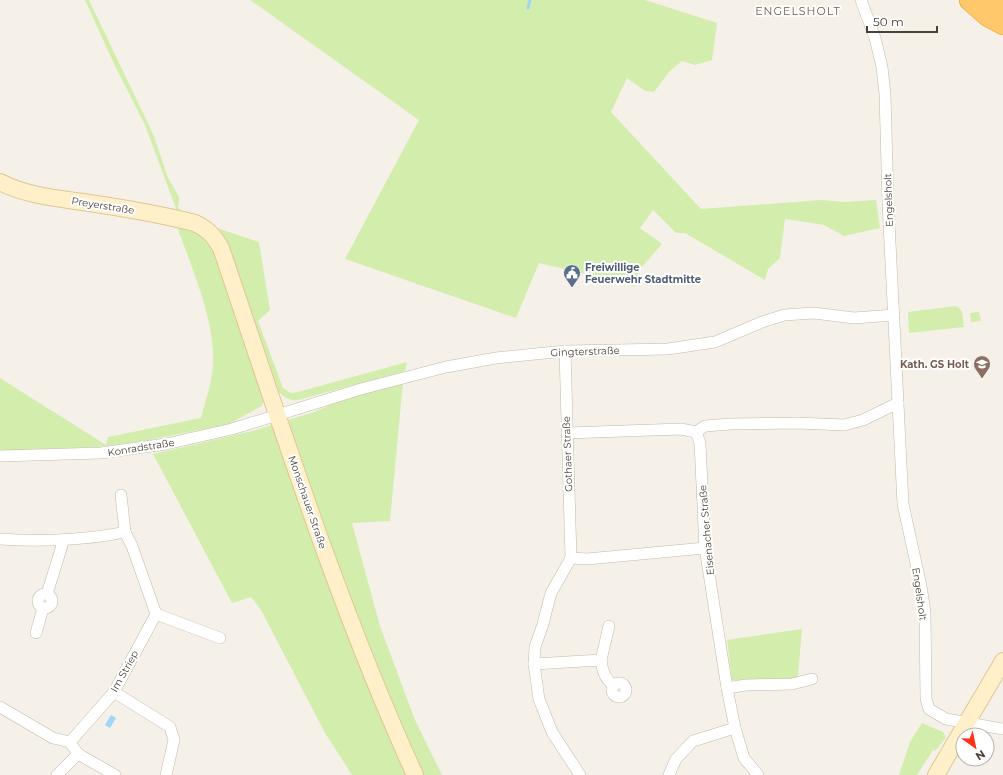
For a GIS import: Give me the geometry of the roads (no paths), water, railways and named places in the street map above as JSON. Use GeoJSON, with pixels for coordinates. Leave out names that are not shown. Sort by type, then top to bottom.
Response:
{"type":"FeatureCollection","features":[{"type":"Feature","properties":{"kind":"highway"},"geometry":{"type":"LineString","coordinates":[[970,0],[988,16],[1003,24]]}},
{"type":"Feature","properties":{"kind":"highway"},"geometry":{"type":"LineString","coordinates":[[997,0],[1003,5]]}},
{"type":"Feature","properties":{"kind":"main road","name":"Preyerstraße"},"geometry":{"type":"LineString","coordinates":[[0,182],[29,193],[177,219],[196,223],[206,229]]}},
{"type":"Feature","properties":{"kind":"main road","name":"Monschauer Straße"},"geometry":{"type":"LineString","coordinates":[[206,229],[221,248],[311,516],[347,613],[415,775]]}},
{"type":"Feature","properties":{"kind":"main road"},"geometry":{"type":"LineString","coordinates":[[936,775],[1003,661]]}},
{"type":"Feature","properties":{"kind":"street","name":"Engelsholt"},"geometry":{"type":"LineString","coordinates":[[861,0],[875,38],[882,67],[885,94],[902,504],[921,586],[925,612],[926,699],[929,709],[946,719],[1003,729]]}},
{"type":"Feature","properties":{"kind":"street","name":"Gingterstraße"},"geometry":{"type":"LineString","coordinates":[[278,416],[361,389],[446,368],[496,358],[565,350],[668,349],[716,342],[762,322],[784,315],[814,313],[854,318],[894,315]]}},
{"type":"Feature","properties":{"kind":"street","name":"Gothaer Straße"},"geometry":{"type":"LineString","coordinates":[[565,350],[571,558]]}},
{"type":"Feature","properties":{"kind":"street"},"geometry":{"type":"LineString","coordinates":[[567,433],[681,429],[696,432],[705,426],[725,425],[798,423],[844,425],[863,420],[898,403]]}},
{"type":"Feature","properties":{"kind":"street","name":"Konradstraße"},"geometry":{"type":"LineString","coordinates":[[0,456],[101,453],[166,444],[232,429],[278,416]]}},
{"type":"Feature","properties":{"kind":"street","name":"Eisenacher Straße"},"geometry":{"type":"LineString","coordinates":[[696,432],[700,443],[705,548],[727,688],[735,728],[744,758],[758,775]]}},
{"type":"Feature","properties":{"kind":"street"},"geometry":{"type":"LineString","coordinates":[[121,494],[125,532],[132,546],[156,614],[220,638]]}},
{"type":"Feature","properties":{"kind":"street"},"geometry":{"type":"LineString","coordinates":[[0,539],[64,539],[112,535],[125,532]]}},
{"type":"Feature","properties":{"kind":"street"},"geometry":{"type":"LineString","coordinates":[[36,633],[43,608],[37,600],[40,595],[47,594],[64,539]]}},
{"type":"Feature","properties":{"kind":"street"},"geometry":{"type":"LineString","coordinates":[[580,775],[552,732],[540,699],[534,664],[535,647],[551,593],[571,558],[705,548]]}},
{"type":"Feature","properties":{"kind":"street","name":"Im Striep"},"geometry":{"type":"LineString","coordinates":[[70,742],[114,692],[156,614]]}},
{"type":"Feature","properties":{"kind":"street"},"geometry":{"type":"LineString","coordinates":[[609,626],[600,660],[602,670],[608,682],[613,685]]}},
{"type":"Feature","properties":{"kind":"street"},"geometry":{"type":"LineString","coordinates":[[534,664],[600,660]]}},
{"type":"Feature","properties":{"kind":"street"},"geometry":{"type":"LineString","coordinates":[[727,688],[746,685],[792,684],[812,679]]}},
{"type":"Feature","properties":{"kind":"street"},"geometry":{"type":"LineString","coordinates":[[114,692],[170,727],[174,740],[166,775]]}},
{"type":"Feature","properties":{"kind":"street"},"geometry":{"type":"LineString","coordinates":[[0,707],[53,738],[70,742],[78,754],[114,775]]}},
{"type":"Feature","properties":{"kind":"street"},"geometry":{"type":"LineString","coordinates":[[669,775],[676,760],[693,741],[735,728]]}},
{"type":"Feature","properties":{"kind":"street"},"geometry":{"type":"LineString","coordinates":[[57,775],[78,754]]}},
{"type":"Feature","properties":{"kind":"water"},"geometry":{"type":"Polygon","coordinates":[[[111,715],[116,718],[110,728],[105,725],[111,715]]]}},
{"type":"Feature","properties":{"kind":"waterway"},"geometry":{"type":"LineString","coordinates":[[528,8],[530,0]]}},
{"type":"Feature","properties":{"kind":"place","name":"Freiwillige Feuerwehr Stadtmitte"},"geometry":{"type":"Point","coordinates":[572,288]}},
{"type":"Feature","properties":{"kind":"place","name":"Kath. GS Holt"},"geometry":{"type":"Point","coordinates":[982,379]}},
{"type":"Feature","properties":{"kind":"district","name":"ENGELSHOLT"},"geometry":{"type":"Point","coordinates":[798,11]}}]}
